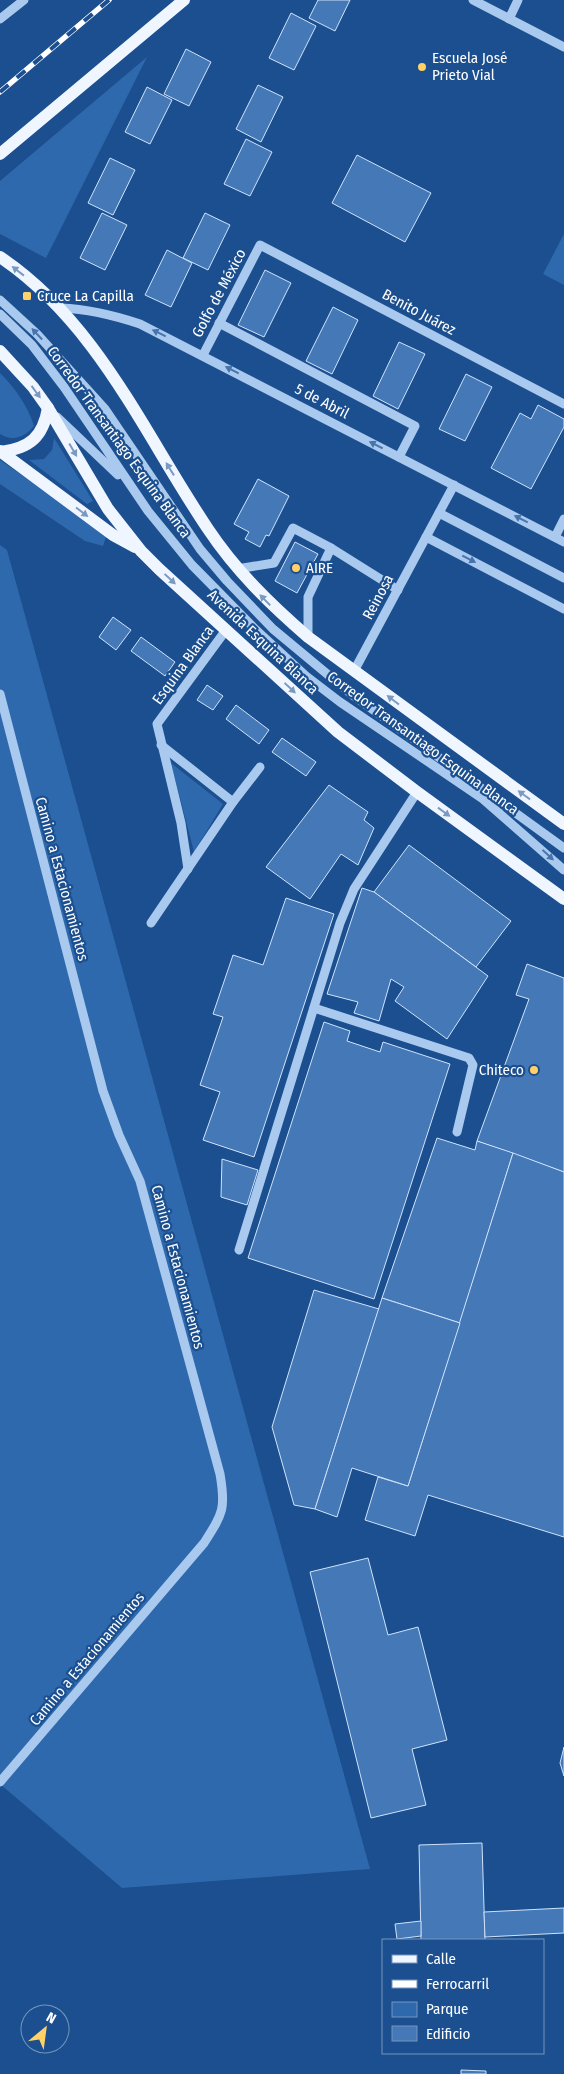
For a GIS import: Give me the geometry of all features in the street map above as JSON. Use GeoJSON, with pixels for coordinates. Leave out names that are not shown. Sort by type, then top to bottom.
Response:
{"type":"FeatureCollection","features":[{"type":"Feature","properties":{"kind":"main road"},"geometry":{"type":"LineString","coordinates":[[0,154],[184,0]]}},
{"type":"Feature","properties":{"kind":"main road"},"geometry":{"type":"LineString","coordinates":[[0,257],[61,308],[90,342],[208,529],[237,569],[271,605],[308,637],[564,824]]}},
{"type":"Feature","properties":{"kind":"main road","name":"Avenida Esquina Blanca"},"geometry":{"type":"LineString","coordinates":[[0,351],[33,387],[48,408],[103,501],[141,551],[338,732],[564,899]]}},
{"type":"Feature","properties":{"kind":"main road"},"geometry":{"type":"LineString","coordinates":[[0,451],[21,448],[33,441],[42,429],[48,408]]}},
{"type":"Feature","properties":{"kind":"main road"},"geometry":{"type":"LineString","coordinates":[[0,451],[113,535],[141,551]]}},
{"type":"Feature","properties":{"kind":"street"},"geometry":{"type":"LineString","coordinates":[[0,19],[24,0]]}},
{"type":"Feature","properties":{"kind":"street"},"geometry":{"type":"LineString","coordinates":[[473,0],[564,47]]}},
{"type":"Feature","properties":{"kind":"street"},"geometry":{"type":"LineString","coordinates":[[509,19],[518,0]]}},
{"type":"Feature","properties":{"kind":"street","name":"Golfo de México"},"geometry":{"type":"LineString","coordinates":[[203,355],[260,245]]}},
{"type":"Feature","properties":{"kind":"street","name":"Benito Juárez"},"geometry":{"type":"LineString","coordinates":[[260,245],[564,404]]}},
{"type":"Feature","properties":{"kind":"street","name":"Corredor Transantiago Esquina Blanca"},"geometry":{"type":"LineString","coordinates":[[0,300],[37,334],[105,409],[200,549],[273,630],[350,693],[564,848]]}},
{"type":"Feature","properties":{"kind":"street","name":"5 de Abril"},"geometry":{"type":"LineString","coordinates":[[61,308],[99,312],[133,322],[203,355],[564,542]]}},
{"type":"Feature","properties":{"kind":"street","name":"Corredor Transantiago Esquina Blanca"},"geometry":{"type":"LineString","coordinates":[[0,314],[20,332],[43,359],[148,511],[192,565],[254,628],[287,659],[340,702],[483,798],[564,870]]}},
{"type":"Feature","properties":{"kind":"street"},"geometry":{"type":"LineString","coordinates":[[219,324],[415,426],[399,457]]}},
{"type":"Feature","properties":{"kind":"street"},"geometry":{"type":"LineString","coordinates":[[48,408],[131,487]]}},
{"type":"Feature","properties":{"kind":"street","name":"Reinosa"},"geometry":{"type":"LineString","coordinates":[[354,671],[454,485]]}},
{"type":"Feature","properties":{"kind":"street"},"geometry":{"type":"LineString","coordinates":[[439,513],[564,578]]}},
{"type":"Feature","properties":{"kind":"street"},"geometry":{"type":"LineString","coordinates":[[554,537],[564,519]]}},
{"type":"Feature","properties":{"kind":"street"},"geometry":{"type":"LineString","coordinates":[[237,569],[274,563],[294,528],[331,548],[398,590]]}},
{"type":"Feature","properties":{"kind":"street"},"geometry":{"type":"LineString","coordinates":[[426,537],[564,609]]}},
{"type":"Feature","properties":{"kind":"street"},"geometry":{"type":"LineString","coordinates":[[308,637],[308,597],[331,548]]}},
{"type":"Feature","properties":{"kind":"street","name":"Esquina Blanca"},"geometry":{"type":"LineString","coordinates":[[188,869],[181,823],[157,724],[226,630]]}},
{"type":"Feature","properties":{"kind":"street","name":"Camino a Estacionamientos"},"geometry":{"type":"LineString","coordinates":[[0,694],[103,1091],[119,1135],[140,1180],[220,1474],[225,1500],[218,1521],[204,1543],[0,1782]]}},
{"type":"Feature","properties":{"kind":"street"},"geometry":{"type":"LineString","coordinates":[[161,745],[233,802]]}},
{"type":"Feature","properties":{"kind":"street"},"geometry":{"type":"LineString","coordinates":[[151,923],[233,802],[260,767]]}},
{"type":"Feature","properties":{"kind":"street"},"geometry":{"type":"LineString","coordinates":[[239,1250],[340,923],[354,889],[417,792]]}},
{"type":"Feature","properties":{"kind":"street"},"geometry":{"type":"LineString","coordinates":[[314,1008],[469,1058],[473,1065],[457,1132]]}},
{"type":"Feature","properties":{"kind":"green space"},"geometry":{"type":"Polygon","coordinates":[[[147,57],[46,258],[0,234],[0,181],[147,57]]]}},
{"type":"Feature","properties":{"kind":"green space"},"geometry":{"type":"Polygon","coordinates":[[[564,234],[564,285],[543,274],[564,234]]]}},
{"type":"Feature","properties":{"kind":"green space"},"geometry":{"type":"Polygon","coordinates":[[[0,373],[20,398],[34,426],[27,433],[14,438],[0,434],[0,373]]]}},
{"type":"Feature","properties":{"kind":"green space"},"geometry":{"type":"Polygon","coordinates":[[[54,438],[93,501],[87,504],[29,460],[44,459],[52,450],[54,438]]]}},
{"type":"Feature","properties":{"kind":"green space"},"geometry":{"type":"Polygon","coordinates":[[[0,460],[107,534],[103,546],[85,541],[0,484],[0,460]]]}},
{"type":"Feature","properties":{"kind":"green space"},"geometry":{"type":"Polygon","coordinates":[[[0,545],[7,550],[370,1869],[122,1888],[0,1784],[0,545]]]}},
{"type":"Feature","properties":{"kind":"green space"},"geometry":{"type":"Polygon","coordinates":[[[171,763],[223,804],[194,852],[171,763]]]}},
{"type":"Feature","properties":{"kind":"building"},"geometry":{"type":"Polygon","coordinates":[[[318,0],[350,0],[335,31],[309,18],[318,0]]]}},
{"type":"Feature","properties":{"kind":"building"},"geometry":{"type":"Polygon","coordinates":[[[291,13],[316,26],[294,70],[269,58],[291,13]]]}},
{"type":"Feature","properties":{"kind":"building"},"geometry":{"type":"Polygon","coordinates":[[[186,49],[211,62],[189,106],[164,94],[186,49]]]}},
{"type":"Feature","properties":{"kind":"building"},"geometry":{"type":"Polygon","coordinates":[[[258,85],[283,97],[261,142],[236,129],[258,85]]]}},
{"type":"Feature","properties":{"kind":"building"},"geometry":{"type":"Polygon","coordinates":[[[147,87],[172,100],[150,144],[125,132],[147,87]]]}},
{"type":"Feature","properties":{"kind":"building"},"geometry":{"type":"Polygon","coordinates":[[[246,139],[272,152],[250,196],[224,184],[246,139]]]}},
{"type":"Feature","properties":{"kind":"building"},"geometry":{"type":"Polygon","coordinates":[[[357,155],[431,193],[405,242],[332,203],[357,155]]]}},
{"type":"Feature","properties":{"kind":"building"},"geometry":{"type":"Polygon","coordinates":[[[110,158],[135,170],[113,215],[88,203],[110,158]]]}},
{"type":"Feature","properties":{"kind":"building"},"geometry":{"type":"Polygon","coordinates":[[[102,213],[127,225],[105,270],[80,258],[102,213]]]}},
{"type":"Feature","properties":{"kind":"building"},"geometry":{"type":"Polygon","coordinates":[[[205,213],[230,225],[208,270],[183,258],[205,213]]]}},
{"type":"Feature","properties":{"kind":"building"},"geometry":{"type":"Polygon","coordinates":[[[167,250],[192,263],[171,307],[145,295],[167,250]]]}},
{"type":"Feature","properties":{"kind":"building"},"geometry":{"type":"Polygon","coordinates":[[[265,270],[291,283],[264,337],[238,325],[265,270]]]}},
{"type":"Feature","properties":{"kind":"building"},"geometry":{"type":"Polygon","coordinates":[[[333,307],[358,320],[332,374],[306,361],[333,307]]]}},
{"type":"Feature","properties":{"kind":"building"},"geometry":{"type":"Polygon","coordinates":[[[399,342],[425,354],[398,409],[373,396],[399,342]]]}},
{"type":"Feature","properties":{"kind":"building"},"geometry":{"type":"Polygon","coordinates":[[[466,374],[492,387],[465,441],[439,429],[466,374]]]}},
{"type":"Feature","properties":{"kind":"building"},"geometry":{"type":"Polygon","coordinates":[[[538,405],[564,419],[564,427],[531,489],[491,468],[520,413],[531,419],[538,405]]]}},
{"type":"Feature","properties":{"kind":"building"},"geometry":{"type":"Polygon","coordinates":[[[258,479],[289,496],[269,536],[266,535],[260,547],[245,539],[249,532],[234,524],[258,479]]]}},
{"type":"Feature","properties":{"kind":"building","name":"AIRE"},"geometry":{"type":"Polygon","coordinates":[[[295,542],[318,554],[297,593],[275,581],[295,542]]]}},
{"type":"Feature","properties":{"kind":"building"},"geometry":{"type":"Polygon","coordinates":[[[113,617],[131,630],[116,650],[99,637],[113,617]]]}},
{"type":"Feature","properties":{"kind":"building"},"geometry":{"type":"Polygon","coordinates":[[[141,637],[175,662],[165,676],[131,651],[141,637]]]}},
{"type":"Feature","properties":{"kind":"building"},"geometry":{"type":"Polygon","coordinates":[[[207,685],[223,696],[213,710],[197,700],[207,685]]]}},
{"type":"Feature","properties":{"kind":"building"},"geometry":{"type":"Polygon","coordinates":[[[236,705],[269,730],[259,744],[226,719],[236,705]]]}},
{"type":"Feature","properties":{"kind":"building"},"geometry":{"type":"Polygon","coordinates":[[[282,738],[316,762],[306,776],[272,752],[282,738]]]}},
{"type":"Feature","properties":{"kind":"building"},"geometry":{"type":"Polygon","coordinates":[[[329,785],[368,812],[364,820],[374,828],[358,865],[341,854],[310,899],[266,867],[329,785]]]}},
{"type":"Feature","properties":{"kind":"building"},"geometry":{"type":"Polygon","coordinates":[[[409,845],[511,921],[476,967],[374,892],[409,845]]]}},
{"type":"Feature","properties":{"kind":"building"},"geometry":{"type":"Polygon","coordinates":[[[362,888],[374,892],[488,976],[447,1039],[395,1001],[404,987],[391,979],[379,1021],[354,1013],[358,1002],[327,994],[362,888]]]}},
{"type":"Feature","properties":{"kind":"building"},"geometry":{"type":"Polygon","coordinates":[[[286,898],[334,914],[254,1157],[203,1140],[220,1092],[200,1085],[223,1017],[213,1014],[233,955],[263,965],[286,898]]]}},
{"type":"Feature","properties":{"kind":"building","name":"Chiteco"},"geometry":{"type":"Polygon","coordinates":[[[527,964],[564,978],[564,1172],[477,1141],[529,999],[516,995],[527,964]]]}},
{"type":"Feature","properties":{"kind":"building"},"geometry":{"type":"Polygon","coordinates":[[[324,1022],[350,1031],[347,1041],[380,1052],[383,1042],[450,1064],[374,1299],[248,1258],[324,1022]]]}},
{"type":"Feature","properties":{"kind":"building"},"geometry":{"type":"Polygon","coordinates":[[[437,1138],[475,1150],[477,1141],[513,1153],[460,1323],[382,1298],[437,1138]]]}},
{"type":"Feature","properties":{"kind":"building"},"geometry":{"type":"Polygon","coordinates":[[[513,1153],[564,1172],[564,1537],[428,1495],[415,1536],[365,1520],[378,1477],[408,1486],[513,1153]]]}},
{"type":"Feature","properties":{"kind":"building"},"geometry":{"type":"Polygon","coordinates":[[[222,1159],[258,1170],[247,1205],[221,1197],[222,1159]]]}},
{"type":"Feature","properties":{"kind":"building"},"geometry":{"type":"Polygon","coordinates":[[[314,1290],[379,1309],[315,1509],[294,1505],[272,1427],[314,1290]]]}},
{"type":"Feature","properties":{"kind":"building"},"geometry":{"type":"Polygon","coordinates":[[[382,1298],[460,1323],[408,1486],[352,1468],[337,1517],[315,1509],[382,1298]]]}},
{"type":"Feature","properties":{"kind":"building"},"geometry":{"type":"Polygon","coordinates":[[[368,1558],[388,1635],[418,1627],[447,1740],[412,1749],[426,1805],[371,1818],[310,1572],[368,1558]]]}},
{"type":"Feature","properties":{"kind":"building"},"geometry":{"type":"Polygon","coordinates":[[[564,1747],[564,1776],[560,1763],[564,1747]]]}},
{"type":"Feature","properties":{"kind":"building"},"geometry":{"type":"Polygon","coordinates":[[[482,1843],[485,1939],[421,1939],[419,1845],[482,1843]]]}},
{"type":"Feature","properties":{"kind":"building"},"geometry":{"type":"Polygon","coordinates":[[[564,1908],[564,1933],[485,1937],[484,1912],[564,1908]]]}},
{"type":"Feature","properties":{"kind":"building"},"geometry":{"type":"Polygon","coordinates":[[[421,1921],[421,1936],[397,1939],[395,1924],[421,1921]]]}},
{"type":"Feature","properties":{"kind":"building"},"geometry":{"type":"Polygon","coordinates":[[[461,2070],[486,2071],[486,2074],[461,2074],[461,2070]]]}},
{"type":"Feature","properties":{"kind":"railway"},"geometry":{"type":"LineString","coordinates":[[0,92],[109,0]]}},
{"type":"Feature","properties":{"kind":"place","name":"Escuela José Prieto Vial"},"geometry":{"type":"Point","coordinates":[422,67]}},
{"type":"Feature","properties":{"kind":"place","name":"Cruce La Capilla"},"geometry":{"type":"Point","coordinates":[27,296]}},
{"type":"Feature","properties":{"kind":"place","name":"AIRE"},"geometry":{"type":"Point","coordinates":[296,568]}},
{"type":"Feature","properties":{"kind":"place","name":"Chiteco"},"geometry":{"type":"Point","coordinates":[534,1070]}}]}
